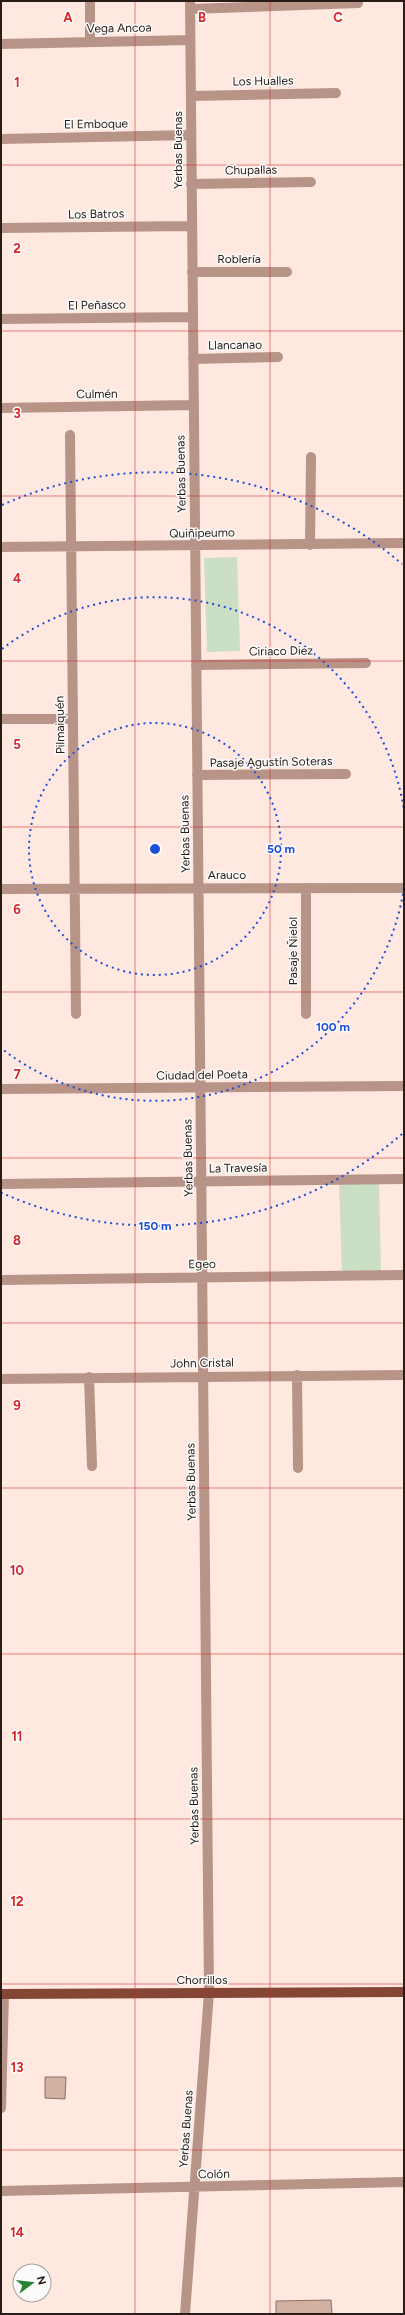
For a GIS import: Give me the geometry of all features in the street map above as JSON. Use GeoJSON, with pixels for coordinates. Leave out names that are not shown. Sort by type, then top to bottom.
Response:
{"type":"FeatureCollection","features":[{"type":"Feature","properties":{"kind":"main road","name":"Chorrillos"},"geometry":{"type":"LineString","coordinates":[[2,1994],[404,1992]]}},
{"type":"Feature","properties":{"kind":"street"},"geometry":{"type":"LineString","coordinates":[[90,1],[90,42]]}},
{"type":"Feature","properties":{"kind":"street"},"geometry":{"type":"LineString","coordinates":[[190,5],[358,3]]}},
{"type":"Feature","properties":{"kind":"street","name":"Yerbas Buenas"},"geometry":{"type":"LineString","coordinates":[[185,2314],[209,1992],[190,5]]}},
{"type":"Feature","properties":{"kind":"street","name":"Vega Ancoa"},"geometry":{"type":"LineString","coordinates":[[1,44],[190,40]]}},
{"type":"Feature","properties":{"kind":"street","name":"Los Hualles"},"geometry":{"type":"LineString","coordinates":[[191,96],[336,93]]}},
{"type":"Feature","properties":{"kind":"street","name":"El Emboque"},"geometry":{"type":"LineString","coordinates":[[1,139],[191,135]]}},
{"type":"Feature","properties":{"kind":"street","name":"Chupallas"},"geometry":{"type":"LineString","coordinates":[[191,184],[311,182]]}},
{"type":"Feature","properties":{"kind":"street","name":"Los Batros"},"geometry":{"type":"LineString","coordinates":[[1,228],[192,226]]}},
{"type":"Feature","properties":{"kind":"street","name":"Roblería"},"geometry":{"type":"LineString","coordinates":[[192,272],[286,272]]}},
{"type":"Feature","properties":{"kind":"street","name":"El Peñasco"},"geometry":{"type":"LineString","coordinates":[[1,319],[193,317]]}},
{"type":"Feature","properties":{"kind":"street","name":"Llancanao"},"geometry":{"type":"LineString","coordinates":[[193,359],[278,357]]}},
{"type":"Feature","properties":{"kind":"street","name":"Culmén"},"geometry":{"type":"LineString","coordinates":[[1,408],[194,405]]}},
{"type":"Feature","properties":{"kind":"street","name":"Pilmaiquén"},"geometry":{"type":"LineString","coordinates":[[70,435],[76,1014]]}},
{"type":"Feature","properties":{"kind":"street"},"geometry":{"type":"LineString","coordinates":[[310,544],[311,457]]}},
{"type":"Feature","properties":{"kind":"street","name":"Quiñipeumo"},"geometry":{"type":"LineString","coordinates":[[1,548],[404,543]]}},
{"type":"Feature","properties":{"kind":"street","name":"Ciriaco Diez"},"geometry":{"type":"LineString","coordinates":[[196,665],[366,663]]}},
{"type":"Feature","properties":{"kind":"street"},"geometry":{"type":"LineString","coordinates":[[1,719],[73,719]]}},
{"type":"Feature","properties":{"kind":"street","name":"Pasaje Agustín Soteras"},"geometry":{"type":"LineString","coordinates":[[197,776],[346,774]]}},
{"type":"Feature","properties":{"kind":"street","name":"Pasaje Ñielol"},"geometry":{"type":"LineString","coordinates":[[306,888],[306,1014]]}},
{"type":"Feature","properties":{"kind":"street","name":"Arauco"},"geometry":{"type":"LineString","coordinates":[[1,889],[404,888]]}},
{"type":"Feature","properties":{"kind":"street","name":"Ciudad del Poeta"},"geometry":{"type":"LineString","coordinates":[[1,1089],[200,1089],[404,1086]]}},
{"type":"Feature","properties":{"kind":"street","name":"La Travesía"},"geometry":{"type":"LineString","coordinates":[[1,1184],[404,1179]]}},
{"type":"Feature","properties":{"kind":"street","name":"Egeo"},"geometry":{"type":"LineString","coordinates":[[1,1280],[404,1276]]}},
{"type":"Feature","properties":{"kind":"street"},"geometry":{"type":"LineString","coordinates":[[297,1375],[298,1468]]}},
{"type":"Feature","properties":{"kind":"street","name":"John Cristal"},"geometry":{"type":"LineString","coordinates":[[1,1379],[404,1375]]}},
{"type":"Feature","properties":{"kind":"street"},"geometry":{"type":"LineString","coordinates":[[89,1377],[92,1466]]}},
{"type":"Feature","properties":{"kind":"street"},"geometry":{"type":"LineString","coordinates":[[1,2108],[2,1994]]}},
{"type":"Feature","properties":{"kind":"street","name":"Colón"},"geometry":{"type":"LineString","coordinates":[[1,2191],[404,2182]]}},
{"type":"Feature","properties":{"kind":"green space"},"geometry":{"type":"Polygon","coordinates":[[[237,557],[240,651],[207,652],[204,558],[237,557]]]}},
{"type":"Feature","properties":{"kind":"green space"},"geometry":{"type":"Polygon","coordinates":[[[379,1179],[381,1276],[342,1276],[339,1180],[379,1179]]]}},
{"type":"Feature","properties":{"kind":"building"},"geometry":{"type":"Polygon","coordinates":[[[45,2077],[66,2077],[65,2099],[45,2098],[45,2077]]]}},
{"type":"Feature","properties":{"kind":"building"},"geometry":{"type":"Polygon","coordinates":[[[331,2300],[332,2314],[276,2314],[276,2301],[331,2300]]]}}]}
